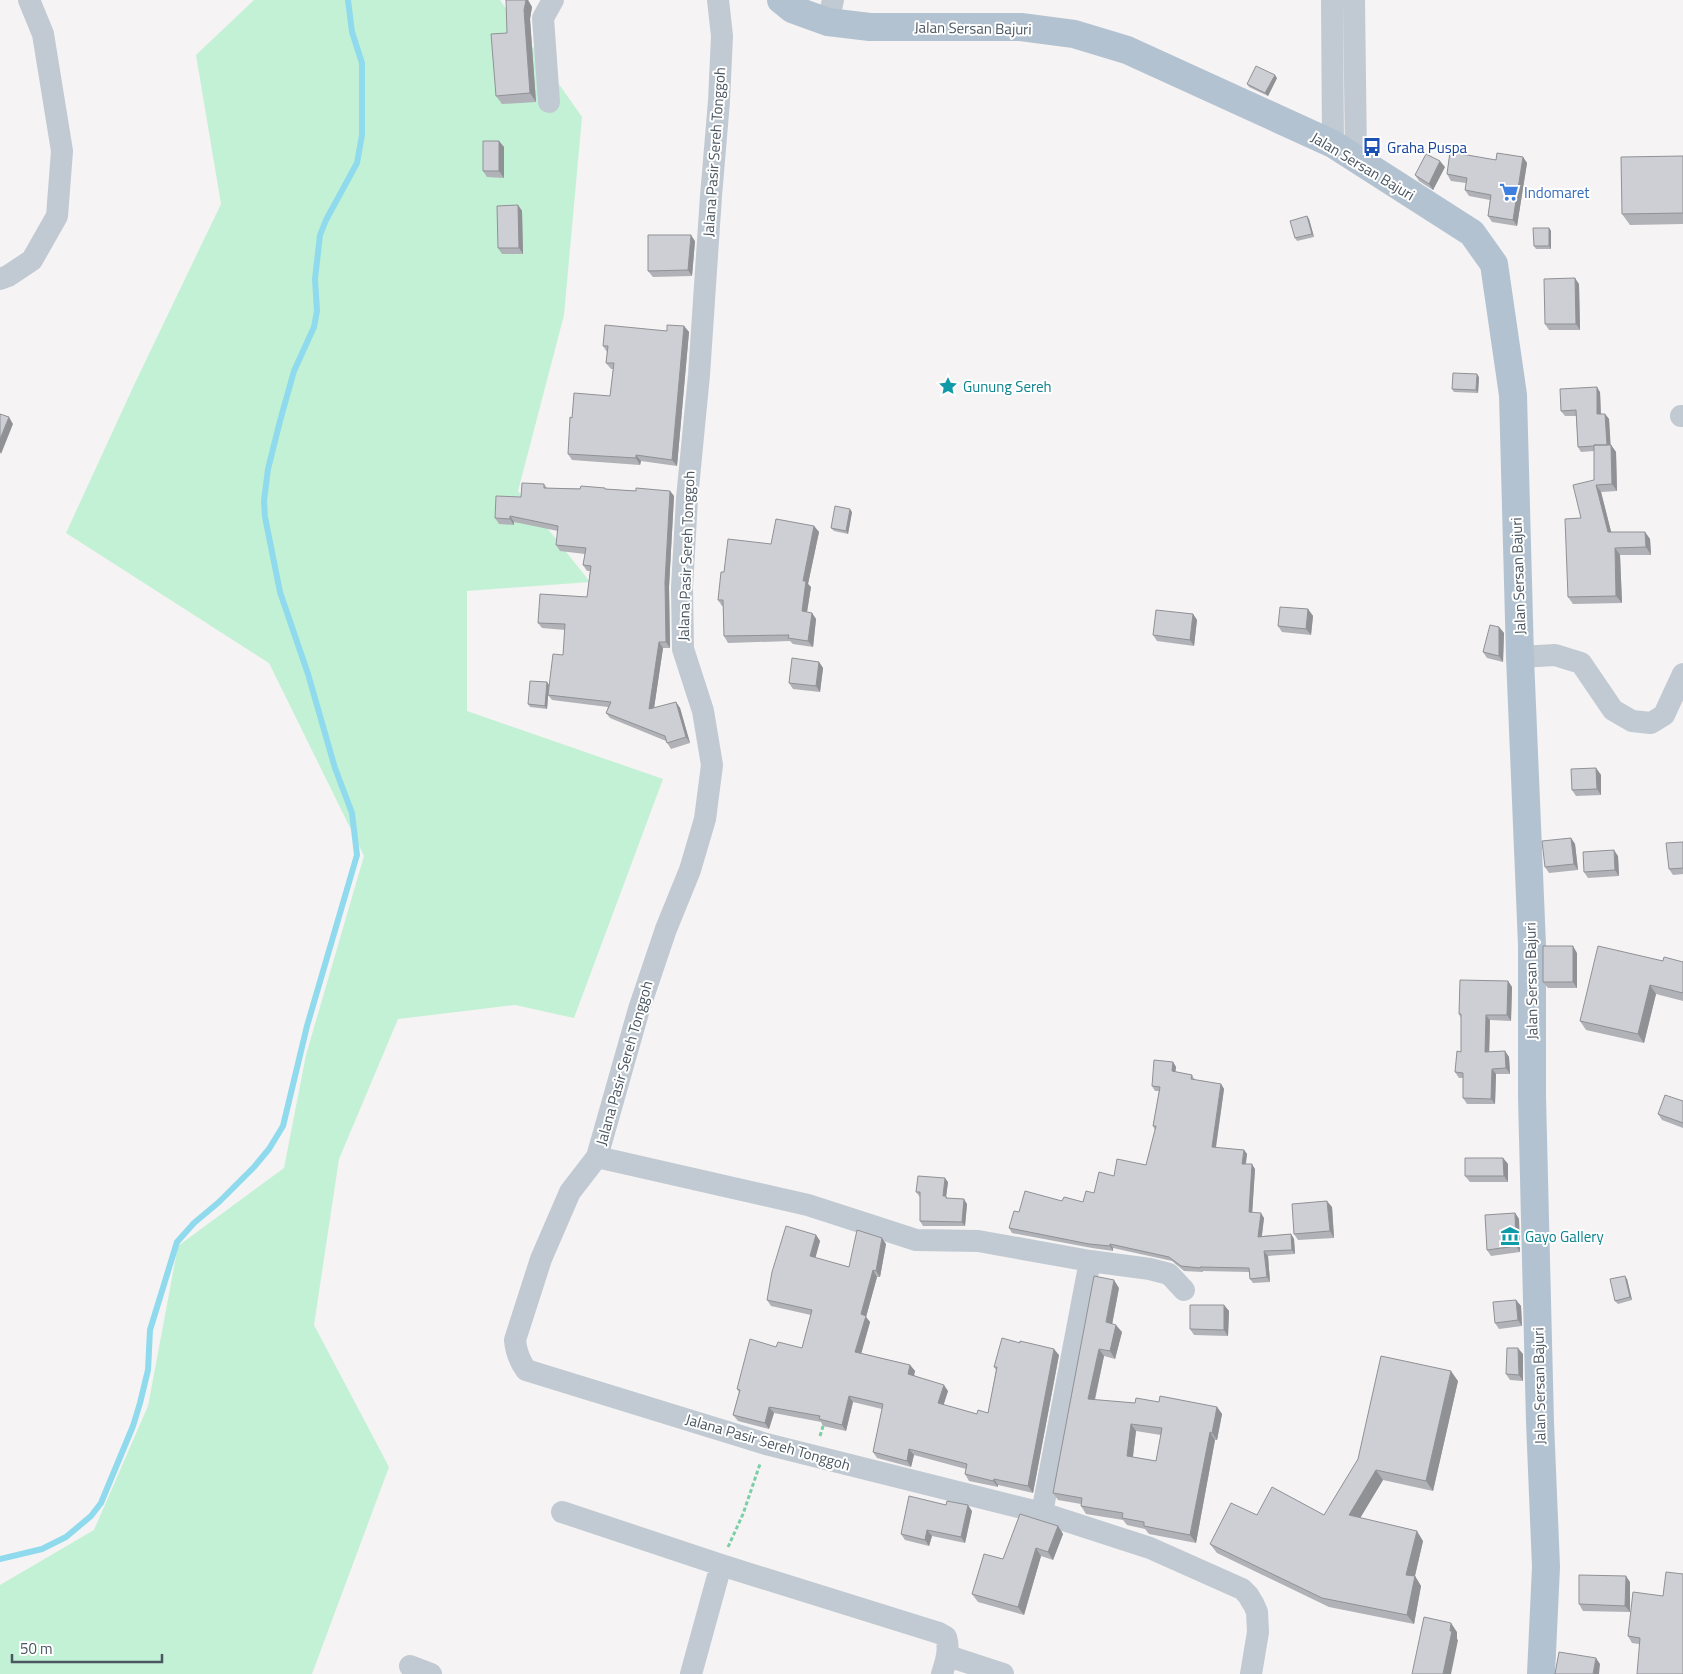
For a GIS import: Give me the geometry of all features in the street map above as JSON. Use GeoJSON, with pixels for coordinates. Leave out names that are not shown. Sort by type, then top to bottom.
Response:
{"type":"FeatureCollection","features":[{"type":"Feature","properties":{"kind":"main road","name":"Jalan Sersan Bajuri"},"geometry":{"type":"LineString","coordinates":[[781,0],[792,10],[830,11],[870,27],[1021,27],[1074,34],[1127,50],[1344,151],[1472,233],[1494,264],[1513,395],[1520,657],[1532,945],[1532,1097],[1540,1422],[1546,1566],[1541,1674]]}},
{"type":"Feature","properties":{"kind":"street"},"geometry":{"type":"LineString","coordinates":[[0,279],[8,276],[32,260],[58,216],[62,151],[43,34],[29,0]]}},
{"type":"Feature","properties":{"kind":"street"},"geometry":{"type":"LineString","coordinates":[[549,102],[543,18],[553,0]]}},
{"type":"Feature","properties":{"kind":"street","name":"Jalana Pasir Sereh Tonggoh"},"geometry":{"type":"LineString","coordinates":[[718,0],[722,36],[719,101],[699,374],[686,498],[682,588],[682,649],[704,711],[712,765],[705,819],[690,870],[666,929],[638,1009],[597,1157],[570,1192],[541,1259],[515,1340],[520,1362],[526,1370],[766,1444],[1042,1513],[1150,1548],[1242,1589],[1257,1612],[1258,1632],[1251,1674]]}},
{"type":"Feature","properties":{"kind":"street"},"geometry":{"type":"LineString","coordinates":[[1332,0],[1344,151]]}},
{"type":"Feature","properties":{"kind":"street"},"geometry":{"type":"LineString","coordinates":[[1344,151],[1354,0]]}},
{"type":"Feature","properties":{"kind":"street"},"geometry":{"type":"LineString","coordinates":[[1520,657],[1555,655],[1581,663],[1613,710],[1632,721],[1651,723],[1674,713],[1683,674]]}},
{"type":"Feature","properties":{"kind":"street"},"geometry":{"type":"LineString","coordinates":[[597,1157],[808,1205],[916,1240],[978,1241],[1090,1261],[1150,1269],[1169,1274],[1184,1290]]}},
{"type":"Feature","properties":{"kind":"street"},"geometry":{"type":"LineString","coordinates":[[1042,1513],[1090,1261]]}},
{"type":"Feature","properties":{"kind":"street"},"geometry":{"type":"LineString","coordinates":[[562,1512],[721,1565],[939,1633],[946,1637],[948,1646],[945,1665],[1003,1674]]}},
{"type":"Feature","properties":{"kind":"street"},"geometry":{"type":"LineString","coordinates":[[691,1674],[721,1565]]}},
{"type":"Feature","properties":{"kind":"path"},"geometry":{"type":"LineString","coordinates":[[815,1456],[824,1422]]}},
{"type":"Feature","properties":{"kind":"path"},"geometry":{"type":"LineString","coordinates":[[721,1565],[743,1514],[766,1444]]}},
{"type":"Feature","properties":{"kind":"green space"},"geometry":{"type":"Polygon","coordinates":[[[254,0],[500,0],[582,117],[564,315],[518,491],[590,582],[467,591],[467,711],[663,779],[574,1018],[515,1005],[398,1019],[339,1159],[314,1325],[389,1467],[312,1674],[0,1674],[0,1585],[94,1530],[148,1406],[178,1246],[284,1168],[306,1055],[364,856],[269,663],[66,533],[135,383],[221,204],[196,55],[254,0]]]}},
{"type":"Feature","properties":{"kind":"building"},"geometry":{"type":"Polygon","coordinates":[[[506,0],[526,0],[524,10],[530,93],[496,96],[491,34],[507,33],[506,0]]]}},
{"type":"Feature","properties":{"kind":"building"},"geometry":{"type":"Polygon","coordinates":[[[1256,66],[1275,75],[1265,93],[1247,84],[1256,66]]]}},
{"type":"Feature","properties":{"kind":"building"},"geometry":{"type":"Polygon","coordinates":[[[483,141],[499,141],[499,171],[483,171],[483,141]]]}},
{"type":"Feature","properties":{"kind":"building"},"geometry":{"type":"Polygon","coordinates":[[[1450,152],[1496,160],[1497,153],[1523,157],[1513,220],[1488,216],[1491,195],[1465,190],[1467,178],[1447,174],[1450,152]]]}},
{"type":"Feature","properties":{"kind":"building"},"geometry":{"type":"Polygon","coordinates":[[[1426,154],[1440,161],[1429,184],[1415,175],[1426,154]]]}},
{"type":"Feature","properties":{"kind":"building"},"geometry":{"type":"Polygon","coordinates":[[[1683,156],[1683,213],[1622,214],[1621,157],[1683,156]]]}},
{"type":"Feature","properties":{"kind":"building"},"geometry":{"type":"Polygon","coordinates":[[[518,205],[519,248],[498,248],[497,206],[518,205]]]}},
{"type":"Feature","properties":{"kind":"building"},"geometry":{"type":"Polygon","coordinates":[[[1307,216],[1312,234],[1295,238],[1290,221],[1307,216]]]}},
{"type":"Feature","properties":{"kind":"building"},"geometry":{"type":"Polygon","coordinates":[[[1533,228],[1549,228],[1549,246],[1534,246],[1533,228]]]}},
{"type":"Feature","properties":{"kind":"building"},"geometry":{"type":"Polygon","coordinates":[[[648,235],[691,235],[688,270],[648,271],[648,235]]]}},
{"type":"Feature","properties":{"kind":"building"},"geometry":{"type":"Polygon","coordinates":[[[1575,278],[1576,324],[1545,324],[1544,279],[1575,278]]]}},
{"type":"Feature","properties":{"kind":"building"},"geometry":{"type":"Polygon","coordinates":[[[605,325],[667,331],[667,325],[684,326],[672,460],[636,455],[636,458],[568,454],[570,417],[572,418],[574,393],[610,396],[614,363],[606,363],[608,346],[603,346],[605,325]]]}},
{"type":"Feature","properties":{"kind":"building"},"geometry":{"type":"Polygon","coordinates":[[[1453,373],[1477,374],[1476,390],[1452,389],[1453,373]]]}},
{"type":"Feature","properties":{"kind":"building"},"geometry":{"type":"Polygon","coordinates":[[[1597,387],[1597,414],[1605,414],[1607,445],[1578,447],[1576,410],[1561,411],[1560,389],[1597,387]]]}},
{"type":"Feature","properties":{"kind":"building"},"geometry":{"type":"Polygon","coordinates":[[[0,414],[9,417],[0,439],[0,414]]]}},
{"type":"Feature","properties":{"kind":"building"},"geometry":{"type":"Polygon","coordinates":[[[1594,445],[1611,445],[1612,484],[1596,485],[1608,532],[1645,532],[1646,547],[1615,548],[1616,596],[1568,597],[1565,519],[1581,518],[1573,485],[1594,480],[1594,445]]]}},
{"type":"Feature","properties":{"kind":"building"},"geometry":{"type":"Polygon","coordinates":[[[522,483],[544,484],[544,488],[580,489],[581,486],[636,491],[636,488],[670,491],[665,582],[666,642],[659,642],[649,709],[676,702],[686,737],[667,743],[665,736],[606,713],[611,702],[548,695],[553,654],[563,655],[565,624],[538,623],[540,594],[587,597],[591,566],[583,565],[586,548],[556,545],[558,526],[510,516],[510,519],[495,518],[496,496],[521,497],[522,483]]]}},
{"type":"Feature","properties":{"kind":"building"},"geometry":{"type":"Polygon","coordinates":[[[835,506],[850,509],[846,531],[831,528],[835,506]]]}},
{"type":"Feature","properties":{"kind":"building"},"geometry":{"type":"Polygon","coordinates":[[[776,519],[814,526],[803,581],[806,581],[802,611],[812,613],[808,641],[788,638],[789,635],[724,636],[723,600],[718,600],[721,572],[724,572],[728,539],[771,544],[776,519]]]}},
{"type":"Feature","properties":{"kind":"building"},"geometry":{"type":"Polygon","coordinates":[[[1280,607],[1308,609],[1306,629],[1278,626],[1280,607]]]}},
{"type":"Feature","properties":{"kind":"building"},"geometry":{"type":"Polygon","coordinates":[[[1156,610],[1193,614],[1190,640],[1153,635],[1156,610]]]}},
{"type":"Feature","properties":{"kind":"building"},"geometry":{"type":"Polygon","coordinates":[[[1490,625],[1499,627],[1499,656],[1483,652],[1490,625]]]}},
{"type":"Feature","properties":{"kind":"building"},"geometry":{"type":"Polygon","coordinates":[[[792,658],[819,662],[816,686],[789,683],[792,658]]]}},
{"type":"Feature","properties":{"kind":"building"},"geometry":{"type":"Polygon","coordinates":[[[530,681],[547,682],[545,706],[528,704],[530,681]]]}},
{"type":"Feature","properties":{"kind":"building"},"geometry":{"type":"Polygon","coordinates":[[[1596,768],[1597,789],[1572,790],[1571,769],[1596,768]]]}},
{"type":"Feature","properties":{"kind":"building"},"geometry":{"type":"Polygon","coordinates":[[[1571,838],[1574,864],[1545,867],[1542,841],[1571,838]]]}},
{"type":"Feature","properties":{"kind":"building"},"geometry":{"type":"Polygon","coordinates":[[[1683,842],[1683,868],[1669,869],[1666,843],[1683,842]]]}},
{"type":"Feature","properties":{"kind":"building"},"geometry":{"type":"Polygon","coordinates":[[[1614,850],[1615,870],[1584,872],[1583,852],[1614,850]]]}},
{"type":"Feature","properties":{"kind":"building"},"geometry":{"type":"Polygon","coordinates":[[[1543,946],[1573,946],[1573,982],[1543,982],[1543,946]]]}},
{"type":"Feature","properties":{"kind":"building"},"geometry":{"type":"Polygon","coordinates":[[[1598,946],[1663,961],[1664,957],[1683,962],[1683,993],[1650,985],[1638,1034],[1580,1021],[1598,946]]]}},
{"type":"Feature","properties":{"kind":"building"},"geometry":{"type":"Polygon","coordinates":[[[1460,980],[1508,981],[1507,1015],[1486,1015],[1485,1052],[1505,1051],[1506,1068],[1492,1069],[1491,1099],[1463,1098],[1463,1073],[1455,1072],[1457,1051],[1461,1052],[1460,980]]]}},
{"type":"Feature","properties":{"kind":"building"},"geometry":{"type":"Polygon","coordinates":[[[1154,1060],[1173,1062],[1172,1071],[1192,1075],[1191,1079],[1221,1084],[1212,1147],[1244,1150],[1242,1164],[1252,1164],[1249,1212],[1261,1213],[1258,1237],[1291,1234],[1292,1250],[1264,1251],[1267,1277],[1250,1279],[1249,1268],[1181,1266],[1169,1257],[1110,1244],[1110,1246],[1089,1244],[1009,1228],[1014,1211],[1019,1212],[1025,1191],[1062,1201],[1064,1197],[1083,1202],[1086,1191],[1094,1193],[1099,1172],[1114,1176],[1117,1159],[1146,1165],[1156,1126],[1153,1126],[1160,1087],[1152,1086],[1154,1060]]]}},
{"type":"Feature","properties":{"kind":"building"},"geometry":{"type":"Polygon","coordinates":[[[1665,1095],[1683,1101],[1683,1123],[1658,1114],[1665,1095]]]}},
{"type":"Feature","properties":{"kind":"building"},"geometry":{"type":"Polygon","coordinates":[[[1465,1158],[1503,1158],[1504,1176],[1465,1176],[1465,1158]]]}},
{"type":"Feature","properties":{"kind":"building"},"geometry":{"type":"Polygon","coordinates":[[[918,1176],[945,1178],[943,1196],[946,1196],[946,1198],[964,1199],[962,1222],[920,1221],[920,1192],[916,1192],[918,1176]]]}},
{"type":"Feature","properties":{"kind":"building"},"geometry":{"type":"Polygon","coordinates":[[[1327,1201],[1330,1231],[1294,1234],[1292,1204],[1327,1201]]]}},
{"type":"Feature","properties":{"kind":"building"},"geometry":{"type":"Polygon","coordinates":[[[1515,1213],[1516,1246],[1487,1250],[1485,1215],[1515,1213]]]}},
{"type":"Feature","properties":{"kind":"building"},"geometry":{"type":"Polygon","coordinates":[[[786,1226],[816,1235],[810,1256],[849,1267],[857,1230],[882,1238],[876,1271],[873,1270],[861,1314],[866,1316],[855,1352],[910,1365],[908,1374],[944,1385],[938,1403],[977,1414],[978,1410],[988,1413],[997,1367],[994,1367],[1002,1338],[1054,1349],[1028,1486],[994,1479],[993,1481],[965,1474],[967,1464],[909,1449],[907,1461],[873,1452],[883,1404],[849,1396],[842,1425],[819,1419],[820,1416],[769,1407],[765,1423],[733,1415],[740,1390],[737,1389],[750,1339],[776,1347],[778,1342],[802,1348],[812,1310],[767,1300],[772,1272],[786,1226]]]}},
{"type":"Feature","properties":{"kind":"building"},"geometry":{"type":"Polygon","coordinates":[[[1094,1276],[1114,1280],[1106,1322],[1116,1325],[1110,1351],[1099,1349],[1088,1399],[1135,1403],[1136,1398],[1159,1402],[1160,1396],[1217,1407],[1212,1433],[1210,1432],[1190,1535],[1144,1526],[1144,1522],[1122,1518],[1123,1513],[1081,1506],[1082,1498],[1053,1493],[1094,1276]],[[1131,1424],[1127,1456],[1156,1461],[1162,1428],[1131,1424]]]}},
{"type":"Feature","properties":{"kind":"building"},"geometry":{"type":"Polygon","coordinates":[[[1625,1276],[1630,1297],[1615,1301],[1610,1279],[1625,1276]]]}},
{"type":"Feature","properties":{"kind":"building"},"geometry":{"type":"Polygon","coordinates":[[[1516,1300],[1518,1320],[1495,1323],[1493,1302],[1516,1300]]]}},
{"type":"Feature","properties":{"kind":"building"},"geometry":{"type":"Polygon","coordinates":[[[1190,1305],[1224,1305],[1224,1330],[1190,1329],[1190,1305]]]}},
{"type":"Feature","properties":{"kind":"building"},"geometry":{"type":"Polygon","coordinates":[[[1507,1348],[1518,1348],[1519,1375],[1506,1374],[1507,1348]]]}},
{"type":"Feature","properties":{"kind":"building"},"geometry":{"type":"Polygon","coordinates":[[[1381,1356],[1451,1371],[1426,1481],[1376,1470],[1349,1515],[1417,1531],[1406,1575],[1415,1576],[1407,1615],[1322,1598],[1210,1544],[1231,1503],[1257,1515],[1272,1487],[1324,1515],[1358,1459],[1381,1356]]]}},
{"type":"Feature","properties":{"kind":"building"},"geometry":{"type":"Polygon","coordinates":[[[909,1496],[946,1505],[947,1501],[968,1505],[961,1537],[927,1530],[925,1540],[901,1534],[909,1496]]]}},
{"type":"Feature","properties":{"kind":"building"},"geometry":{"type":"Polygon","coordinates":[[[1020,1514],[1058,1526],[1048,1552],[1036,1548],[1018,1607],[972,1594],[984,1554],[1003,1559],[1020,1514]]]}},
{"type":"Feature","properties":{"kind":"building"},"geometry":{"type":"Polygon","coordinates":[[[1666,1572],[1683,1574],[1683,1674],[1637,1674],[1640,1638],[1628,1636],[1633,1592],[1663,1596],[1666,1572]]]}},
{"type":"Feature","properties":{"kind":"building"},"geometry":{"type":"Polygon","coordinates":[[[1579,1575],[1626,1576],[1625,1606],[1579,1604],[1579,1575]]]}},
{"type":"Feature","properties":{"kind":"building"},"geometry":{"type":"Polygon","coordinates":[[[1424,1617],[1451,1623],[1450,1631],[1452,1631],[1443,1674],[1412,1674],[1424,1617]]]}},
{"type":"Feature","properties":{"kind":"building"},"geometry":{"type":"Polygon","coordinates":[[[1559,1652],[1596,1658],[1593,1674],[1555,1674],[1559,1652]]]}},
{"type":"Feature","properties":{"kind":"waterway"},"geometry":{"type":"LineString","coordinates":[[0,1559],[42,1549],[66,1537],[91,1516],[101,1503],[133,1426],[140,1403],[148,1370],[150,1330],[177,1242],[194,1223],[219,1202],[254,1167],[269,1149],[283,1126],[307,1026],[357,855],[352,813],[335,768],[308,674],[280,592],[265,517],[264,501],[268,469],[294,371],[314,327],[317,311],[315,279],[320,235],[326,220],[357,163],[362,135],[362,63],[352,32],[348,0]]}},
{"type":"Feature","properties":{"kind":"place","name":"Graha Puspa"},"geometry":{"type":"Point","coordinates":[1372,147]}},
{"type":"Feature","properties":{"kind":"place","name":"Indomaret"},"geometry":{"type":"Point","coordinates":[1509,192]}},
{"type":"Feature","properties":{"kind":"place","name":"Gunung Sereh"},"geometry":{"type":"Point","coordinates":[948,386]}},
{"type":"Feature","properties":{"kind":"place","name":"Gayo Gallery"},"geometry":{"type":"Point","coordinates":[1510,1236]}}]}
